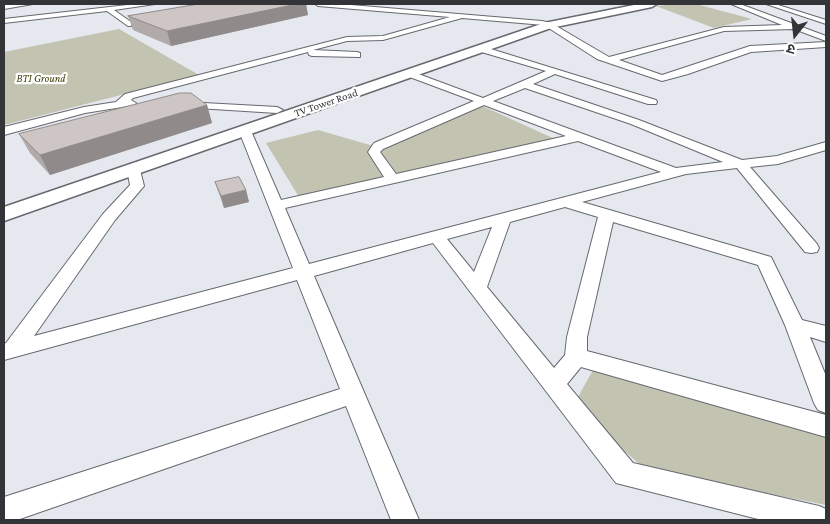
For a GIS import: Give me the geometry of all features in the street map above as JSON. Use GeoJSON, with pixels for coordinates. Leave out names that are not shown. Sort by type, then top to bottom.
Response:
{"type":"FeatureCollection","features":[{"type":"Feature","properties":{"kind":"main road","name":"TV Tower Road"},"geometry":{"type":"LineString","coordinates":[[23,192],[545,24],[628,4]]}},
{"type":"Feature","properties":{"kind":"main road","name":"TV Tower Road"},"geometry":{"type":"LineString","coordinates":[[5,210],[134,169],[410,74],[545,24],[652,4]]}},
{"type":"Feature","properties":{"kind":"street"},"geometry":{"type":"LineString","coordinates":[[4,7],[30,4]]}},
{"type":"Feature","properties":{"kind":"street"},"geometry":{"type":"LineString","coordinates":[[4,21],[152,4]]}},
{"type":"Feature","properties":{"kind":"street"},"geometry":{"type":"LineString","coordinates":[[318,4],[545,24],[600,57],[609,60],[651,101],[740,164],[812,248]]}},
{"type":"Feature","properties":{"kind":"street"},"geometry":{"type":"LineString","coordinates":[[734,4],[826,39]]}},
{"type":"Feature","properties":{"kind":"street"},"geometry":{"type":"LineString","coordinates":[[770,4],[826,22]]}},
{"type":"Feature","properties":{"kind":"street"},"geometry":{"type":"LineString","coordinates":[[108,9],[128,24]]}},
{"type":"Feature","properties":{"kind":"street"},"geometry":{"type":"LineString","coordinates":[[120,104],[129,96],[347,38],[383,38],[463,16]]}},
{"type":"Feature","properties":{"kind":"street"},"geometry":{"type":"LineString","coordinates":[[609,60],[724,29],[795,27]]}},
{"type":"Feature","properties":{"kind":"street"},"geometry":{"type":"LineString","coordinates":[[524,84],[651,101],[686,72],[750,49],[826,44]]}},
{"type":"Feature","properties":{"kind":"street"},"geometry":{"type":"LineString","coordinates":[[807,46],[826,56]]}},
{"type":"Feature","properties":{"kind":"street"},"geometry":{"type":"LineString","coordinates":[[481,49],[651,101]]}},
{"type":"Feature","properties":{"kind":"street"},"geometry":{"type":"LineString","coordinates":[[299,51],[358,55]]}},
{"type":"Feature","properties":{"kind":"street"},"geometry":{"type":"LineString","coordinates":[[394,180],[374,152],[378,146],[555,71]]}},
{"type":"Feature","properties":{"kind":"street"},"geometry":{"type":"LineString","coordinates":[[410,74],[676,173]]}},
{"type":"Feature","properties":{"kind":"street"},"geometry":{"type":"LineString","coordinates":[[4,131],[84,110],[120,104],[150,104]]}},
{"type":"Feature","properties":{"kind":"street"},"geometry":{"type":"LineString","coordinates":[[170,105],[276,110]]}},
{"type":"Feature","properties":{"kind":"street"},"geometry":{"type":"LineString","coordinates":[[244,131],[404,520]]}},
{"type":"Feature","properties":{"kind":"street"},"geometry":{"type":"LineString","coordinates":[[275,206],[579,137]]}},
{"type":"Feature","properties":{"kind":"street"},"geometry":{"type":"LineString","coordinates":[[8,351],[676,173],[778,160],[826,146]]}},
{"type":"Feature","properties":{"kind":"street"},"geometry":{"type":"LineString","coordinates":[[8,351],[109,217],[137,186],[134,169]]}},
{"type":"Feature","properties":{"kind":"street"},"geometry":{"type":"LineString","coordinates":[[566,202],[765,261],[795,325],[826,403]]}},
{"type":"Feature","properties":{"kind":"street"},"geometry":{"type":"LineString","coordinates":[[554,384],[576,357],[577,337],[606,214]]}},
{"type":"Feature","properties":{"kind":"street"},"geometry":{"type":"LineString","coordinates":[[477,288],[503,219]]}},
{"type":"Feature","properties":{"kind":"street"},"geometry":{"type":"LineString","coordinates":[[437,237],[625,474],[819,520]]}},
{"type":"Feature","properties":{"kind":"street"},"geometry":{"type":"LineString","coordinates":[[795,325],[826,334]]}},
{"type":"Feature","properties":{"kind":"street"},"geometry":{"type":"LineString","coordinates":[[576,357],[826,426]]}},
{"type":"Feature","properties":{"kind":"street"},"geometry":{"type":"LineString","coordinates":[[4,511],[353,394]]}},
{"type":"Feature","properties":{"kind":"green space"},"geometry":{"type":"Polygon","coordinates":[[[696,4],[752,19],[714,28],[656,6],[696,4]]]}},
{"type":"Feature","properties":{"kind":"green space","name":"BTI Ground"},"geometry":{"type":"Polygon","coordinates":[[[119,29],[199,75],[4,125],[4,52],[119,29]]]}},
{"type":"Feature","properties":{"kind":"green space"},"geometry":{"type":"Polygon","coordinates":[[[478,104],[555,139],[299,197],[266,143],[318,130],[370,145],[478,104]]]}},
{"type":"Feature","properties":{"kind":"green space"},"geometry":{"type":"Polygon","coordinates":[[[598,361],[826,415],[826,505],[645,469],[573,406],[598,361]]]}},
{"type":"Feature","properties":{"kind":"building"},"geometry":{"type":"Polygon","coordinates":[[[199,4],[297,4],[167,31],[128,16],[199,4]]]}},
{"type":"Feature","properties":{"kind":"building"},"geometry":{"type":"Polygon","coordinates":[[[180,93],[191,93],[207,105],[40,155],[19,134],[180,93]]]}},
{"type":"Feature","properties":{"kind":"building"},"geometry":{"type":"Polygon","coordinates":[[[239,177],[246,190],[221,196],[215,182],[239,177]]]}}]}
